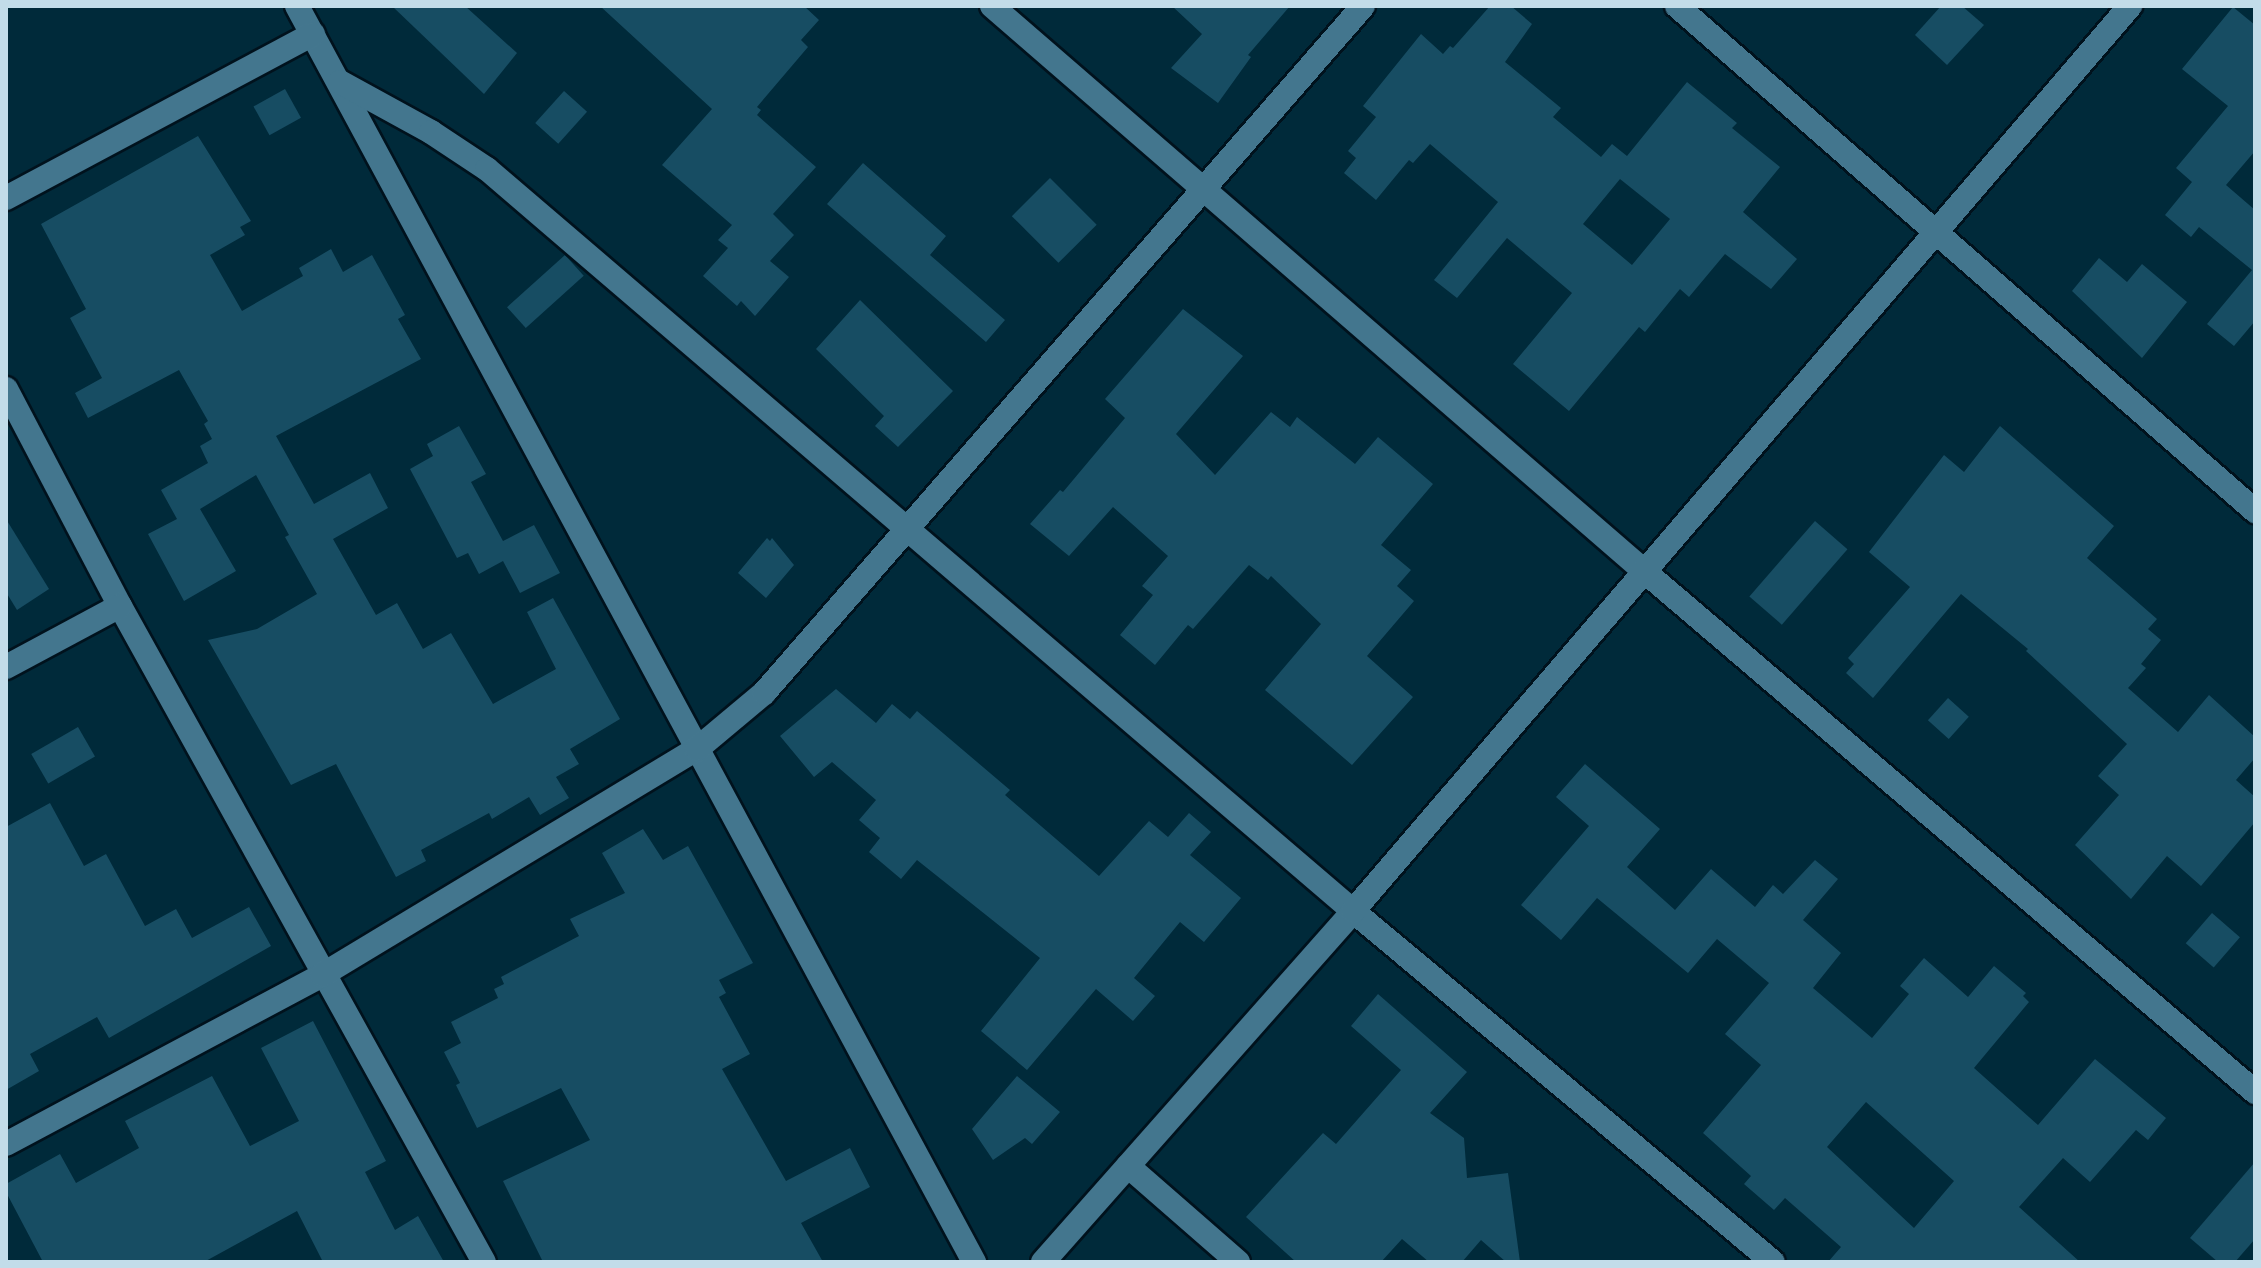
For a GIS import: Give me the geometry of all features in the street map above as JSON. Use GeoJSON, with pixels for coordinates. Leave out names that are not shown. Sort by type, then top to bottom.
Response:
{"type":"FeatureCollection","features":[{"type":"Feature","properties":{"kind":"street"},"geometry":{"type":"LineString","coordinates":[[297,6],[974,1262]]}},
{"type":"Feature","properties":{"kind":"street"},"geometry":{"type":"LineString","coordinates":[[992,6],[1644,571],[2255,1092]]}},
{"type":"Feature","properties":{"kind":"street"},"geometry":{"type":"LineString","coordinates":[[6,1144],[322,975],[697,749],[764,693],[907,532],[1201,188],[1363,6]]}},
{"type":"Feature","properties":{"kind":"street"},"geometry":{"type":"LineString","coordinates":[[1677,6],[1934,234],[2255,511]]}},
{"type":"Feature","properties":{"kind":"street"},"geometry":{"type":"LineString","coordinates":[[1043,1262],[1353,911],[2130,6]]}},
{"type":"Feature","properties":{"kind":"street"},"geometry":{"type":"LineString","coordinates":[[6,198],[313,34]]}},
{"type":"Feature","properties":{"kind":"street"},"geometry":{"type":"LineString","coordinates":[[340,82],[431,132],[487,169],[907,532],[1773,1262]]}},
{"type":"Feature","properties":{"kind":"street"},"geometry":{"type":"LineString","coordinates":[[6,389],[120,606],[322,975],[484,1262]]}},
{"type":"Feature","properties":{"kind":"street"},"geometry":{"type":"LineString","coordinates":[[6,667],[120,606]]}},
{"type":"Feature","properties":{"kind":"street"},"geometry":{"type":"LineString","coordinates":[[1128,1166],[1238,1262]]}},
{"type":"Feature","properties":{"kind":"building"},"geometry":{"type":"Polygon","coordinates":[[[392,6],[465,6],[517,53],[484,94],[392,6]]]}},
{"type":"Feature","properties":{"kind":"building"},"geometry":{"type":"Polygon","coordinates":[[[600,6],[804,6],[819,20],[801,40],[808,47],[757,107],[761,110],[757,115],[816,167],[773,214],[794,235],[770,261],[789,277],[755,316],[741,301],[737,306],[703,276],[728,248],[718,240],[732,225],[662,165],[712,109],[600,6]]]}},
{"type":"Feature","properties":{"kind":"building"},"geometry":{"type":"Polygon","coordinates":[[[1172,6],[1290,6],[1248,55],[1251,57],[1218,103],[1171,68],[1202,34],[1172,6]]]}},
{"type":"Feature","properties":{"kind":"building"},"geometry":{"type":"Polygon","coordinates":[[[1490,6],[1511,6],[1532,24],[1505,62],[1561,108],[1553,117],[1601,157],[1612,144],[1627,156],[1687,82],[1737,123],[1732,128],[1780,167],[1743,212],[1797,259],[1771,289],[1725,254],[1689,297],[1680,289],[1645,332],[1639,327],[1569,411],[1513,364],[1572,293],[1507,238],[1457,298],[1434,280],[1498,202],[1430,144],[1413,163],[1409,160],[1376,200],[1344,173],[1356,158],[1348,151],[1376,117],[1363,106],[1421,34],[1443,54],[1450,46],[1453,48],[1490,6]],[[1620,179],[1583,224],[1632,265],[1670,219],[1620,179]]]}},
{"type":"Feature","properties":{"kind":"building"},"geometry":{"type":"Polygon","coordinates":[[[1941,6],[1962,6],[1984,25],[1947,65],[1915,35],[1941,6]]]}},
{"type":"Feature","properties":{"kind":"building"},"geometry":{"type":"Polygon","coordinates":[[[2233,7],[2255,25],[2255,151],[2226,185],[2255,210],[2255,321],[2234,346],[2207,324],[2252,270],[2199,227],[2191,237],[2165,215],[2192,182],[2176,168],[2228,106],[2182,69],[2233,7]]]}},
{"type":"Feature","properties":{"kind":"building"},"geometry":{"type":"Polygon","coordinates":[[[285,89],[301,118],[270,135],[254,106],[285,89]]]}},
{"type":"Feature","properties":{"kind":"building"},"geometry":{"type":"Polygon","coordinates":[[[564,91],[587,112],[558,144],[535,123],[564,91]]]}},
{"type":"Feature","properties":{"kind":"building"},"geometry":{"type":"Polygon","coordinates":[[[198,136],[251,221],[240,227],[245,235],[210,255],[242,311],[303,276],[299,268],[331,249],[343,272],[372,255],[405,315],[398,319],[421,359],[276,436],[314,504],[370,473],[388,508],[333,539],[376,615],[397,603],[423,649],[451,633],[493,704],[556,669],[527,612],[553,598],[620,719],[570,749],[579,764],[556,777],[569,798],[540,815],[529,797],[492,819],[489,813],[421,850],[426,861],[396,877],[336,764],[291,785],[208,640],[257,629],[317,594],[285,537],[289,535],[256,475],[200,509],[236,571],[184,601],[148,534],[177,519],[161,490],[208,463],[200,446],[212,439],[204,424],[208,421],[179,370],[88,418],[75,393],[102,378],[70,318],[86,309],[41,224],[198,136]]]}},
{"type":"Feature","properties":{"kind":"building"},"geometry":{"type":"Polygon","coordinates":[[[863,163],[946,236],[930,255],[1005,320],[986,342],[827,204],[863,163]]]}},
{"type":"Feature","properties":{"kind":"building"},"geometry":{"type":"Polygon","coordinates":[[[1050,178],[1097,225],[1058,263],[1012,216],[1050,178]]]}},
{"type":"Feature","properties":{"kind":"building"},"geometry":{"type":"Polygon","coordinates":[[[565,255],[584,276],[526,328],[507,307],[565,255]]]}},
{"type":"Feature","properties":{"kind":"building"},"geometry":{"type":"Polygon","coordinates":[[[2099,258],[2127,282],[2142,264],[2187,302],[2142,358],[2072,291],[2099,258]]]}},
{"type":"Feature","properties":{"kind":"building"},"geometry":{"type":"Polygon","coordinates":[[[860,300],[953,391],[898,447],[875,426],[884,416],[816,349],[860,300]]]}},
{"type":"Feature","properties":{"kind":"building"},"geometry":{"type":"Polygon","coordinates":[[[1183,309],[1243,356],[1176,434],[1215,475],[1271,412],[1290,427],[1297,417],[1355,464],[1378,437],[1433,484],[1381,545],[1411,570],[1397,586],[1414,601],[1367,656],[1413,697],[1352,765],[1265,690],[1321,624],[1271,576],[1268,580],[1249,565],[1193,629],[1188,625],[1155,665],[1120,635],[1153,595],[1142,586],[1168,556],[1113,507],[1069,556],[1030,524],[1060,490],[1063,492],[1125,418],[1105,399],[1183,309]]]}},
{"type":"Feature","properties":{"kind":"building"},"geometry":{"type":"Polygon","coordinates":[[[459,426],[486,474],[471,482],[503,541],[534,525],[560,573],[520,593],[503,561],[479,574],[468,553],[457,558],[410,469],[433,456],[427,444],[459,426]]]}},
{"type":"Feature","properties":{"kind":"building"},"geometry":{"type":"Polygon","coordinates":[[[2000,426],[2114,526],[2087,558],[2157,619],[2148,629],[2161,640],[2141,664],[2146,668],[2128,688],[2178,732],[2209,695],[2255,737],[2255,758],[2236,780],[2255,797],[2255,822],[2201,886],[2167,856],[2131,899],[2075,845],[2119,795],[2098,776],[2127,744],[2026,651],[2028,649],[1961,594],[1873,698],[1846,673],[1854,664],[1848,658],[1910,587],[1869,552],[1944,455],[1964,472],[2000,426]]]}},
{"type":"Feature","properties":{"kind":"building"},"geometry":{"type":"Polygon","coordinates":[[[6,519],[49,589],[17,610],[6,592],[6,519]]]}},
{"type":"Feature","properties":{"kind":"building"},"geometry":{"type":"Polygon","coordinates":[[[1815,521],[1847,549],[1782,625],[1749,596],[1815,521]]]}},
{"type":"Feature","properties":{"kind":"building"},"geometry":{"type":"Polygon","coordinates":[[[767,538],[770,541],[772,538],[794,565],[766,598],[738,573],[767,538]]]}},
{"type":"Feature","properties":{"kind":"building"},"geometry":{"type":"Polygon","coordinates":[[[836,689],[876,723],[892,704],[910,719],[917,711],[1010,790],[1005,795],[1099,876],[1149,821],[1168,837],[1189,813],[1211,832],[1190,855],[1241,898],[1204,942],[1180,922],[1134,978],[1155,996],[1133,1021],[1096,989],[1027,1070],[981,1031],[1040,958],[917,860],[901,879],[869,852],[880,838],[859,820],[876,800],[832,762],[814,777],[780,736],[836,689]]]}},
{"type":"Feature","properties":{"kind":"building"},"geometry":{"type":"Polygon","coordinates":[[[1948,698],[1969,717],[1949,739],[1928,720],[1948,698]]]}},
{"type":"Feature","properties":{"kind":"building"},"geometry":{"type":"Polygon","coordinates":[[[78,727],[95,756],[48,783],[31,754],[78,727]]]}},
{"type":"Feature","properties":{"kind":"building"},"geometry":{"type":"Polygon","coordinates":[[[1585,764],[1660,829],[1627,867],[1675,910],[1711,869],[1755,907],[1773,885],[1783,894],[1815,860],[1838,879],[1803,920],[1841,953],[1813,988],[1872,1038],[1909,994],[1900,986],[1924,958],[1968,997],[1994,966],[2026,993],[2023,996],[2029,1002],[1974,1068],[2038,1125],[2095,1059],[2166,1118],[2148,1140],[2136,1130],[2090,1182],[2063,1158],[2019,1207],[2080,1262],[1828,1262],[1841,1247],[1785,1198],[1774,1210],[1744,1184],[1751,1176],[1703,1133],[1761,1065],[1725,1034],[1769,983],[1717,939],[1688,973],[1597,898],[1561,940],[1521,905],[1589,826],[1556,797],[1585,764]],[[1866,1102],[1827,1147],[1914,1228],[1954,1181],[1866,1102]]]}},
{"type":"Feature","properties":{"kind":"building"},"geometry":{"type":"Polygon","coordinates":[[[50,803],[84,866],[106,854],[145,926],[176,909],[192,938],[249,907],[271,946],[109,1038],[97,1017],[30,1054],[39,1071],[6,1090],[6,827],[50,803]]]}},
{"type":"Feature","properties":{"kind":"building"},"geometry":{"type":"Polygon","coordinates":[[[643,829],[663,860],[688,846],[753,963],[719,980],[726,993],[719,997],[750,1054],[722,1069],[786,1181],[850,1148],[870,1187],[801,1223],[823,1262],[543,1262],[503,1181],[590,1140],[561,1088],[477,1128],[456,1085],[460,1083],[444,1052],[461,1043],[451,1022],[498,998],[494,989],[504,984],[501,977],[579,936],[570,919],[625,893],[602,853],[643,829]]]}},
{"type":"Feature","properties":{"kind":"building"},"geometry":{"type":"Polygon","coordinates":[[[2212,913],[2240,937],[2214,967],[2186,943],[2212,913]]]}},
{"type":"Feature","properties":{"kind":"building"},"geometry":{"type":"Polygon","coordinates":[[[1378,994],[1467,1072],[1430,1113],[1464,1138],[1467,1178],[1508,1173],[1520,1262],[1506,1262],[1481,1240],[1462,1262],[1429,1262],[1402,1239],[1381,1262],[1296,1262],[1246,1217],[1323,1133],[1336,1144],[1401,1070],[1351,1026],[1378,994]]]}},
{"type":"Feature","properties":{"kind":"building"},"geometry":{"type":"Polygon","coordinates":[[[313,1021],[386,1161],[365,1172],[395,1230],[418,1216],[444,1262],[323,1262],[297,1211],[204,1262],[43,1262],[6,1192],[6,1184],[60,1154],[76,1183],[139,1148],[125,1121],[212,1076],[250,1146],[299,1121],[261,1048],[313,1021]]]}},
{"type":"Feature","properties":{"kind":"building"},"geometry":{"type":"Polygon","coordinates":[[[1017,1076],[1060,1112],[1032,1144],[1025,1138],[993,1160],[972,1129],[1017,1076]]]}},
{"type":"Feature","properties":{"kind":"building"},"geometry":{"type":"Polygon","coordinates":[[[2255,1162],[2255,1239],[2235,1262],[2218,1262],[2190,1238],[2255,1162]]]}}]}
